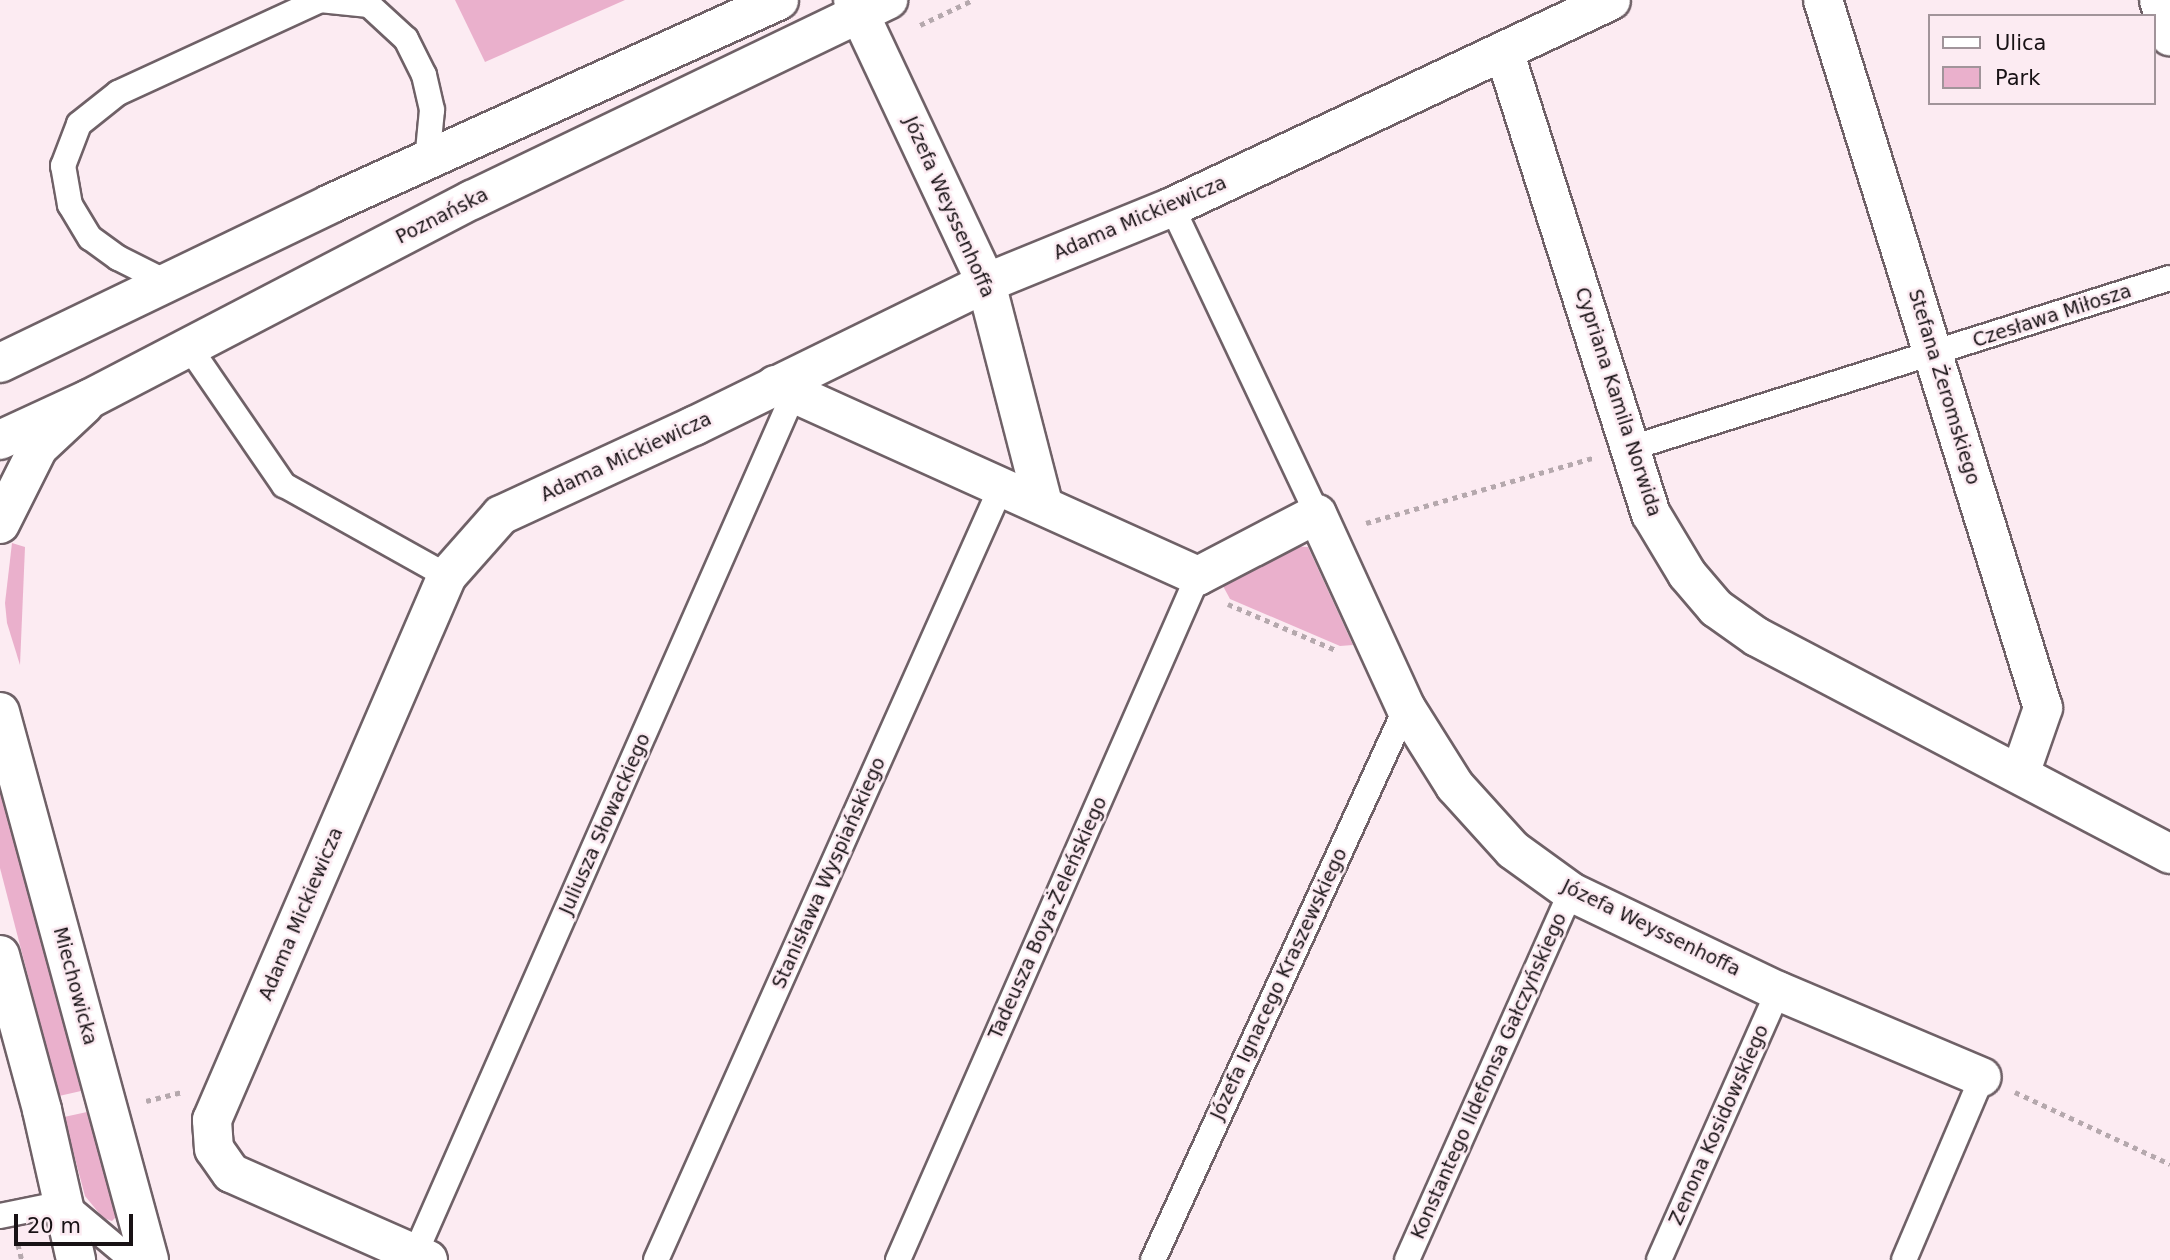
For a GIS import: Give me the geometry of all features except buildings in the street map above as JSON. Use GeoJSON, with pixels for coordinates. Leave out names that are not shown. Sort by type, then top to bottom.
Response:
{"type":"FeatureCollection","features":[{"type":"Feature","properties":{"kind":"street"},"geometry":{"type":"LineString","coordinates":[[0,363],[166,282],[779,0]]}},
{"type":"Feature","properties":{"kind":"street","name":"Adama Mickiewicza"},"geometry":{"type":"LineString","coordinates":[[421,1257],[231,1173],[214,1149],[212,1121],[447,576],[501,515],[694,426],[785,389],[986,283],[1172,207],[1611,0]]}},
{"type":"Feature","properties":{"kind":"street","name":"Stefana Żeromskiego"},"geometry":{"type":"LineString","coordinates":[[1823,0],[2043,708],[2020,774]]}},
{"type":"Feature","properties":{"kind":"street"},"geometry":{"type":"LineString","coordinates":[[2159,0],[2170,36]]}},
{"type":"Feature","properties":{"kind":"street","name":"Józefa Weyssenhoffa"},"geometry":{"type":"LineString","coordinates":[[867,5],[986,283],[1043,503]]}},
{"type":"Feature","properties":{"kind":"street","name":"Poznańska"},"geometry":{"type":"LineString","coordinates":[[0,440],[89,399],[472,200],[867,5]]}},
{"type":"Feature","properties":{"kind":"street","name":"Cypriana Kamila Norwida"},"geometry":{"type":"LineString","coordinates":[[1504,51],[1651,514],[1687,574],[1716,608],[1757,637],[2170,854]]}},
{"type":"Feature","properties":{"kind":"street"},"geometry":{"type":"LineString","coordinates":[[785,389],[1043,503],[1198,576],[1322,525]]}},
{"type":"Feature","properties":{"kind":"street"},"geometry":{"type":"LineString","coordinates":[[0,524],[38,448],[89,399]]}},
{"type":"Feature","properties":{"kind":"street","name":"Józefa Weyssenhoffa"},"geometry":{"type":"LineString","coordinates":[[1322,525],[1406,708],[1455,786],[1513,850],[1571,892],[1779,991],[1982,1077]]}},
{"type":"Feature","properties":{"kind":"street","name":"Miechowicka"},"geometry":{"type":"LineString","coordinates":[[0,712],[149,1260]]}},
{"type":"Feature","properties":{"kind":"street"},"geometry":{"type":"LineString","coordinates":[[0,955],[64,1203],[76,1260]]}},
{"type":"Feature","properties":{"kind":"lane"},"geometry":{"type":"LineString","coordinates":[[166,282],[118,258],[90,238],[70,205],[63,166],[79,124],[118,93],[320,0],[369,5],[406,39],[424,75],[432,110],[426,161]]}},
{"type":"Feature","properties":{"kind":"lane"},"geometry":{"type":"LineString","coordinates":[[1172,207],[1322,525]]}},
{"type":"Feature","properties":{"kind":"lane","name":"Czesława Miłosza"},"geometry":{"type":"LineString","coordinates":[[1631,448],[2170,278]]}},
{"type":"Feature","properties":{"kind":"lane"},"geometry":{"type":"LineString","coordinates":[[189,347],[284,485],[447,576]]}},
{"type":"Feature","properties":{"kind":"lane","name":"Juliusza Słowackiego"},"geometry":{"type":"LineString","coordinates":[[421,1257],[785,389]]}},
{"type":"Feature","properties":{"kind":"lane","name":"Stanisława Wyspiańskiego"},"geometry":{"type":"LineString","coordinates":[[656,1260],[1002,485]]}},
{"type":"Feature","properties":{"kind":"lane","name":"Tadeusza Boya-Żeleńskiego"},"geometry":{"type":"LineString","coordinates":[[898,1260],[1198,576]]}},
{"type":"Feature","properties":{"kind":"lane","name":"Józefa Ignacego Kraszewskiego"},"geometry":{"type":"LineString","coordinates":[[1153,1260],[1406,708]]}},
{"type":"Feature","properties":{"kind":"lane","name":"Konstantego Ildefonsa Gałczyńskiego"},"geometry":{"type":"LineString","coordinates":[[1407,1260],[1571,892]]}},
{"type":"Feature","properties":{"kind":"lane","name":"Zenona Kosidowskiego"},"geometry":{"type":"LineString","coordinates":[[1659,1260],[1779,991]]}},
{"type":"Feature","properties":{"kind":"lane"},"geometry":{"type":"LineString","coordinates":[[1905,1260],[1982,1077]]}},
{"type":"Feature","properties":{"kind":"lane"},"geometry":{"type":"LineString","coordinates":[[0,1216],[64,1203],[132,1260]]}},
{"type":"Feature","properties":{"kind":"path"},"geometry":{"type":"LineString","coordinates":[[1322,525],[1631,448]]}},
{"type":"Feature","properties":{"kind":"path"},"geometry":{"type":"LineString","coordinates":[[1198,576],[1210,597],[1357,658],[1387,667]]}},
{"type":"Feature","properties":{"kind":"path"},"geometry":{"type":"LineString","coordinates":[[1982,1077],[2170,1164]]}},
{"type":"Feature","properties":{"kind":"path"},"geometry":{"type":"LineString","coordinates":[[153,1099],[193,1089]]}},
{"type":"Feature","properties":{"kind":"green space"},"geometry":{"type":"Polygon","coordinates":[[[455,0],[625,0],[485,62],[455,0]]]}},
{"type":"Feature","properties":{"kind":"green space"},"geometry":{"type":"Polygon","coordinates":[[[12,543],[25,547],[20,665],[7,623],[5,603],[12,543]]]}},
{"type":"Feature","properties":{"kind":"green space"},"geometry":{"type":"Polygon","coordinates":[[[1289,546],[1308,547],[1353,645],[1340,646],[1230,599],[1223,586],[1242,570],[1289,546]]]}},
{"type":"Feature","properties":{"kind":"green space"},"geometry":{"type":"Polygon","coordinates":[[[0,783],[81,1091],[59,1096],[0,868],[0,783]]]}},
{"type":"Feature","properties":{"kind":"green space"},"geometry":{"type":"Polygon","coordinates":[[[87,1112],[118,1215],[112,1221],[103,1218],[85,1196],[64,1117],[87,1112]]]}}]}
